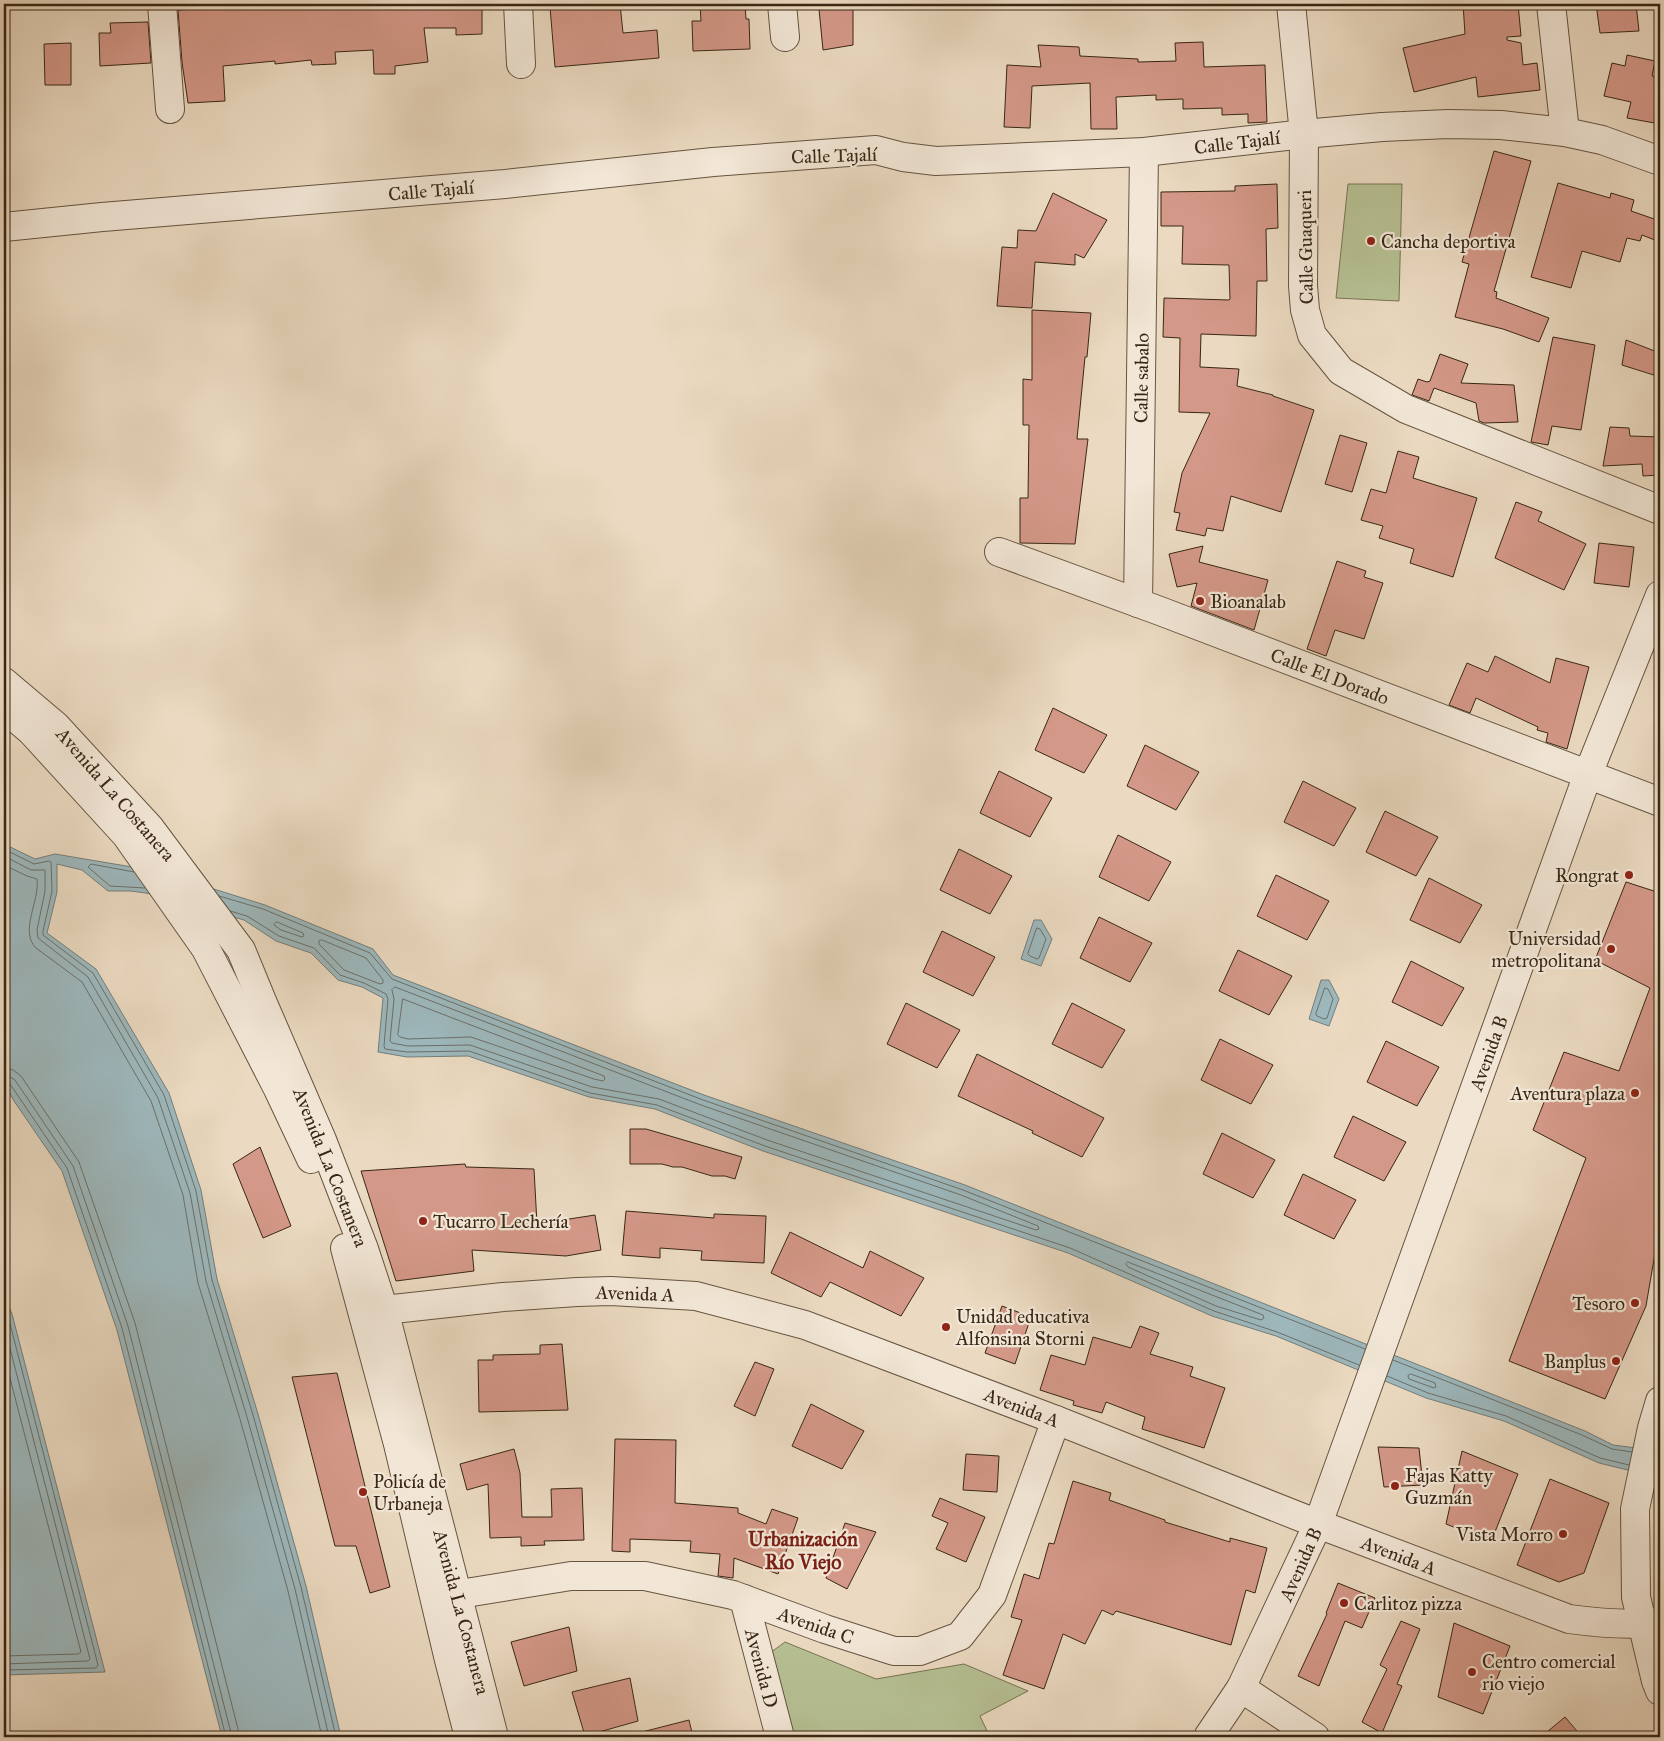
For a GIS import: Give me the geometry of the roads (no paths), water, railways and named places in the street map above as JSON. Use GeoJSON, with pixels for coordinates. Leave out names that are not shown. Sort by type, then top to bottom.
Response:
{"type":"FeatureCollection","features":[{"type":"Feature","properties":{"kind":"street"},"geometry":{"type":"LineString","coordinates":[[162,4],[170,109]]}},
{"type":"Feature","properties":{"kind":"street"},"geometry":{"type":"LineString","coordinates":[[518,4],[521,64]]}},
{"type":"Feature","properties":{"kind":"street"},"geometry":{"type":"LineString","coordinates":[[782,4],[785,37]]}},
{"type":"Feature","properties":{"kind":"street","name":"Calle Guaqueri"},"geometry":{"type":"LineString","coordinates":[[1292,4],[1304,134],[1305,310],[1312,335],[1341,372],[1406,409],[1660,510]]}},
{"type":"Feature","properties":{"kind":"street"},"geometry":{"type":"LineString","coordinates":[[1551,4],[1565,132]]}},
{"type":"Feature","properties":{"kind":"street","name":"Calle Tajalí"},"geometry":{"type":"LineString","coordinates":[[4,228],[102,217],[505,184],[713,162],[876,150],[902,157],[936,161],[1144,152],[1304,134],[1382,127],[1448,124],[1500,125],[1565,132],[1602,140],[1660,161]]}},
{"type":"Feature","properties":{"kind":"street","name":"Calle sabalo"},"geometry":{"type":"LineString","coordinates":[[1138,603],[1144,152]]}},
{"type":"Feature","properties":{"kind":"street","name":"Calle El Dorado"},"geometry":{"type":"LineString","coordinates":[[999,552],[1660,802]]}},
{"type":"Feature","properties":{"kind":"street","name":"Avenida B"},"geometry":{"type":"LineString","coordinates":[[1208,1737],[1241,1688],[1318,1524],[1588,774],[1660,595]]}},
{"type":"Feature","properties":{"kind":"street","name":"Avenida La Costanera"},"geometry":{"type":"LineString","coordinates":[[4,682],[56,726],[150,828],[241,950],[249,1006]]}},
{"type":"Feature","properties":{"kind":"street","name":"Avenida La Costanera"},"geometry":{"type":"LineString","coordinates":[[4,708],[31,731],[126,835],[206,949],[249,1006],[322,1140],[364,1248],[374,1314],[446,1596],[494,1737]]}},
{"type":"Feature","properties":{"kind":"street","name":"Avenida A"},"geometry":{"type":"LineString","coordinates":[[374,1314],[503,1297],[585,1292],[610,1291],[696,1296],[805,1325],[1569,1619],[1590,1622],[1652,1624]]}},
{"type":"Feature","properties":{"kind":"street"},"geometry":{"type":"LineString","coordinates":[[1660,1400],[1634,1509],[1636,1597],[1652,1624],[1656,1681],[1660,1691]]}},
{"type":"Feature","properties":{"kind":"street","name":"Avenida C"},"geometry":{"type":"LineString","coordinates":[[446,1596],[571,1576],[645,1576],[733,1595],[825,1629],[894,1651],[920,1651],[960,1636],[992,1595],[1056,1420]]}},
{"type":"Feature","properties":{"kind":"street","name":"Avenida La Costanera"},"geometry":{"type":"LineString","coordinates":[[446,1596],[469,1737]]}},
{"type":"Feature","properties":{"kind":"street","name":"Avenida D"},"geometry":{"type":"LineString","coordinates":[[744,1599],[780,1737]]}},
{"type":"Feature","properties":{"kind":"street"},"geometry":{"type":"LineString","coordinates":[[1241,1688],[1315,1737]]}},
{"type":"Feature","properties":{"kind":"water"},"geometry":{"type":"Polygon","coordinates":[[[4,844],[35,859],[55,854],[156,871],[265,905],[373,949],[393,975],[704,1095],[965,1185],[1585,1431],[1613,1445],[1660,1451],[1660,1478],[1599,1463],[1504,1421],[1426,1398],[1276,1336],[1212,1316],[1068,1253],[763,1151],[655,1109],[589,1097],[468,1056],[407,1057],[378,1052],[383,998],[362,987],[338,980],[311,953],[276,941],[244,920],[152,894],[131,891],[108,891],[82,870],[57,864],[57,892],[47,933],[96,969],[169,1093],[201,1190],[217,1279],[258,1414],[306,1586],[341,1737],[222,1737],[117,1330],[62,1171],[14,1101],[4,1083],[4,844]]]}},
{"type":"Feature","properties":{"kind":"water"},"geometry":{"type":"Polygon","coordinates":[[[1034,920],[1041,920],[1052,939],[1041,966],[1021,959],[1034,920]]]}},
{"type":"Feature","properties":{"kind":"water"},"geometry":{"type":"Polygon","coordinates":[[[1321,980],[1329,980],[1339,999],[1329,1026],[1309,1019],[1321,980]]]}},
{"type":"Feature","properties":{"kind":"water"},"geometry":{"type":"Polygon","coordinates":[[[4,1295],[12,1314],[105,1672],[4,1675],[4,1295]]]}},
{"type":"Feature","properties":{"kind":"place","name":"Cancha deportiva"},"geometry":{"type":"Point","coordinates":[1371,241]}},
{"type":"Feature","properties":{"kind":"place","name":"Bioanalab"},"geometry":{"type":"Point","coordinates":[1200,601]}},
{"type":"Feature","properties":{"kind":"place","name":"Rongrat"},"geometry":{"type":"Point","coordinates":[1629,875]}},
{"type":"Feature","properties":{"kind":"place","name":"Universidad metropolitana"},"geometry":{"type":"Point","coordinates":[1611,949]}},
{"type":"Feature","properties":{"kind":"place","name":"Aventura plaza"},"geometry":{"type":"Point","coordinates":[1635,1093]}},
{"type":"Feature","properties":{"kind":"place","name":"Tucarro Lechería"},"geometry":{"type":"Point","coordinates":[423,1221]}},
{"type":"Feature","properties":{"kind":"place","name":"Tesoro"},"geometry":{"type":"Point","coordinates":[1635,1303]}},
{"type":"Feature","properties":{"kind":"place","name":"Unidad educativa Alfonsina Storni"},"geometry":{"type":"Point","coordinates":[946,1327]}},
{"type":"Feature","properties":{"kind":"place","name":"Banplus"},"geometry":{"type":"Point","coordinates":[1616,1361]}},
{"type":"Feature","properties":{"kind":"place","name":"Fajas Katty Guzmán"},"geometry":{"type":"Point","coordinates":[1395,1486]}},
{"type":"Feature","properties":{"kind":"place","name":"Policía de Urbaneja"},"geometry":{"type":"Point","coordinates":[363,1492]}},
{"type":"Feature","properties":{"kind":"place","name":"Vista Morro"},"geometry":{"type":"Point","coordinates":[1563,1534]}},
{"type":"Feature","properties":{"kind":"place","name":"Carlitoz pizza"},"geometry":{"type":"Point","coordinates":[1344,1603]}},
{"type":"Feature","properties":{"kind":"place","name":"Centro comercial rio viejo"},"geometry":{"type":"Point","coordinates":[1472,1672]}},
{"type":"Feature","properties":{"kind":"district","name":"Urbanización Río Viejo"},"geometry":{"type":"Point","coordinates":[803,1550]}}]}
